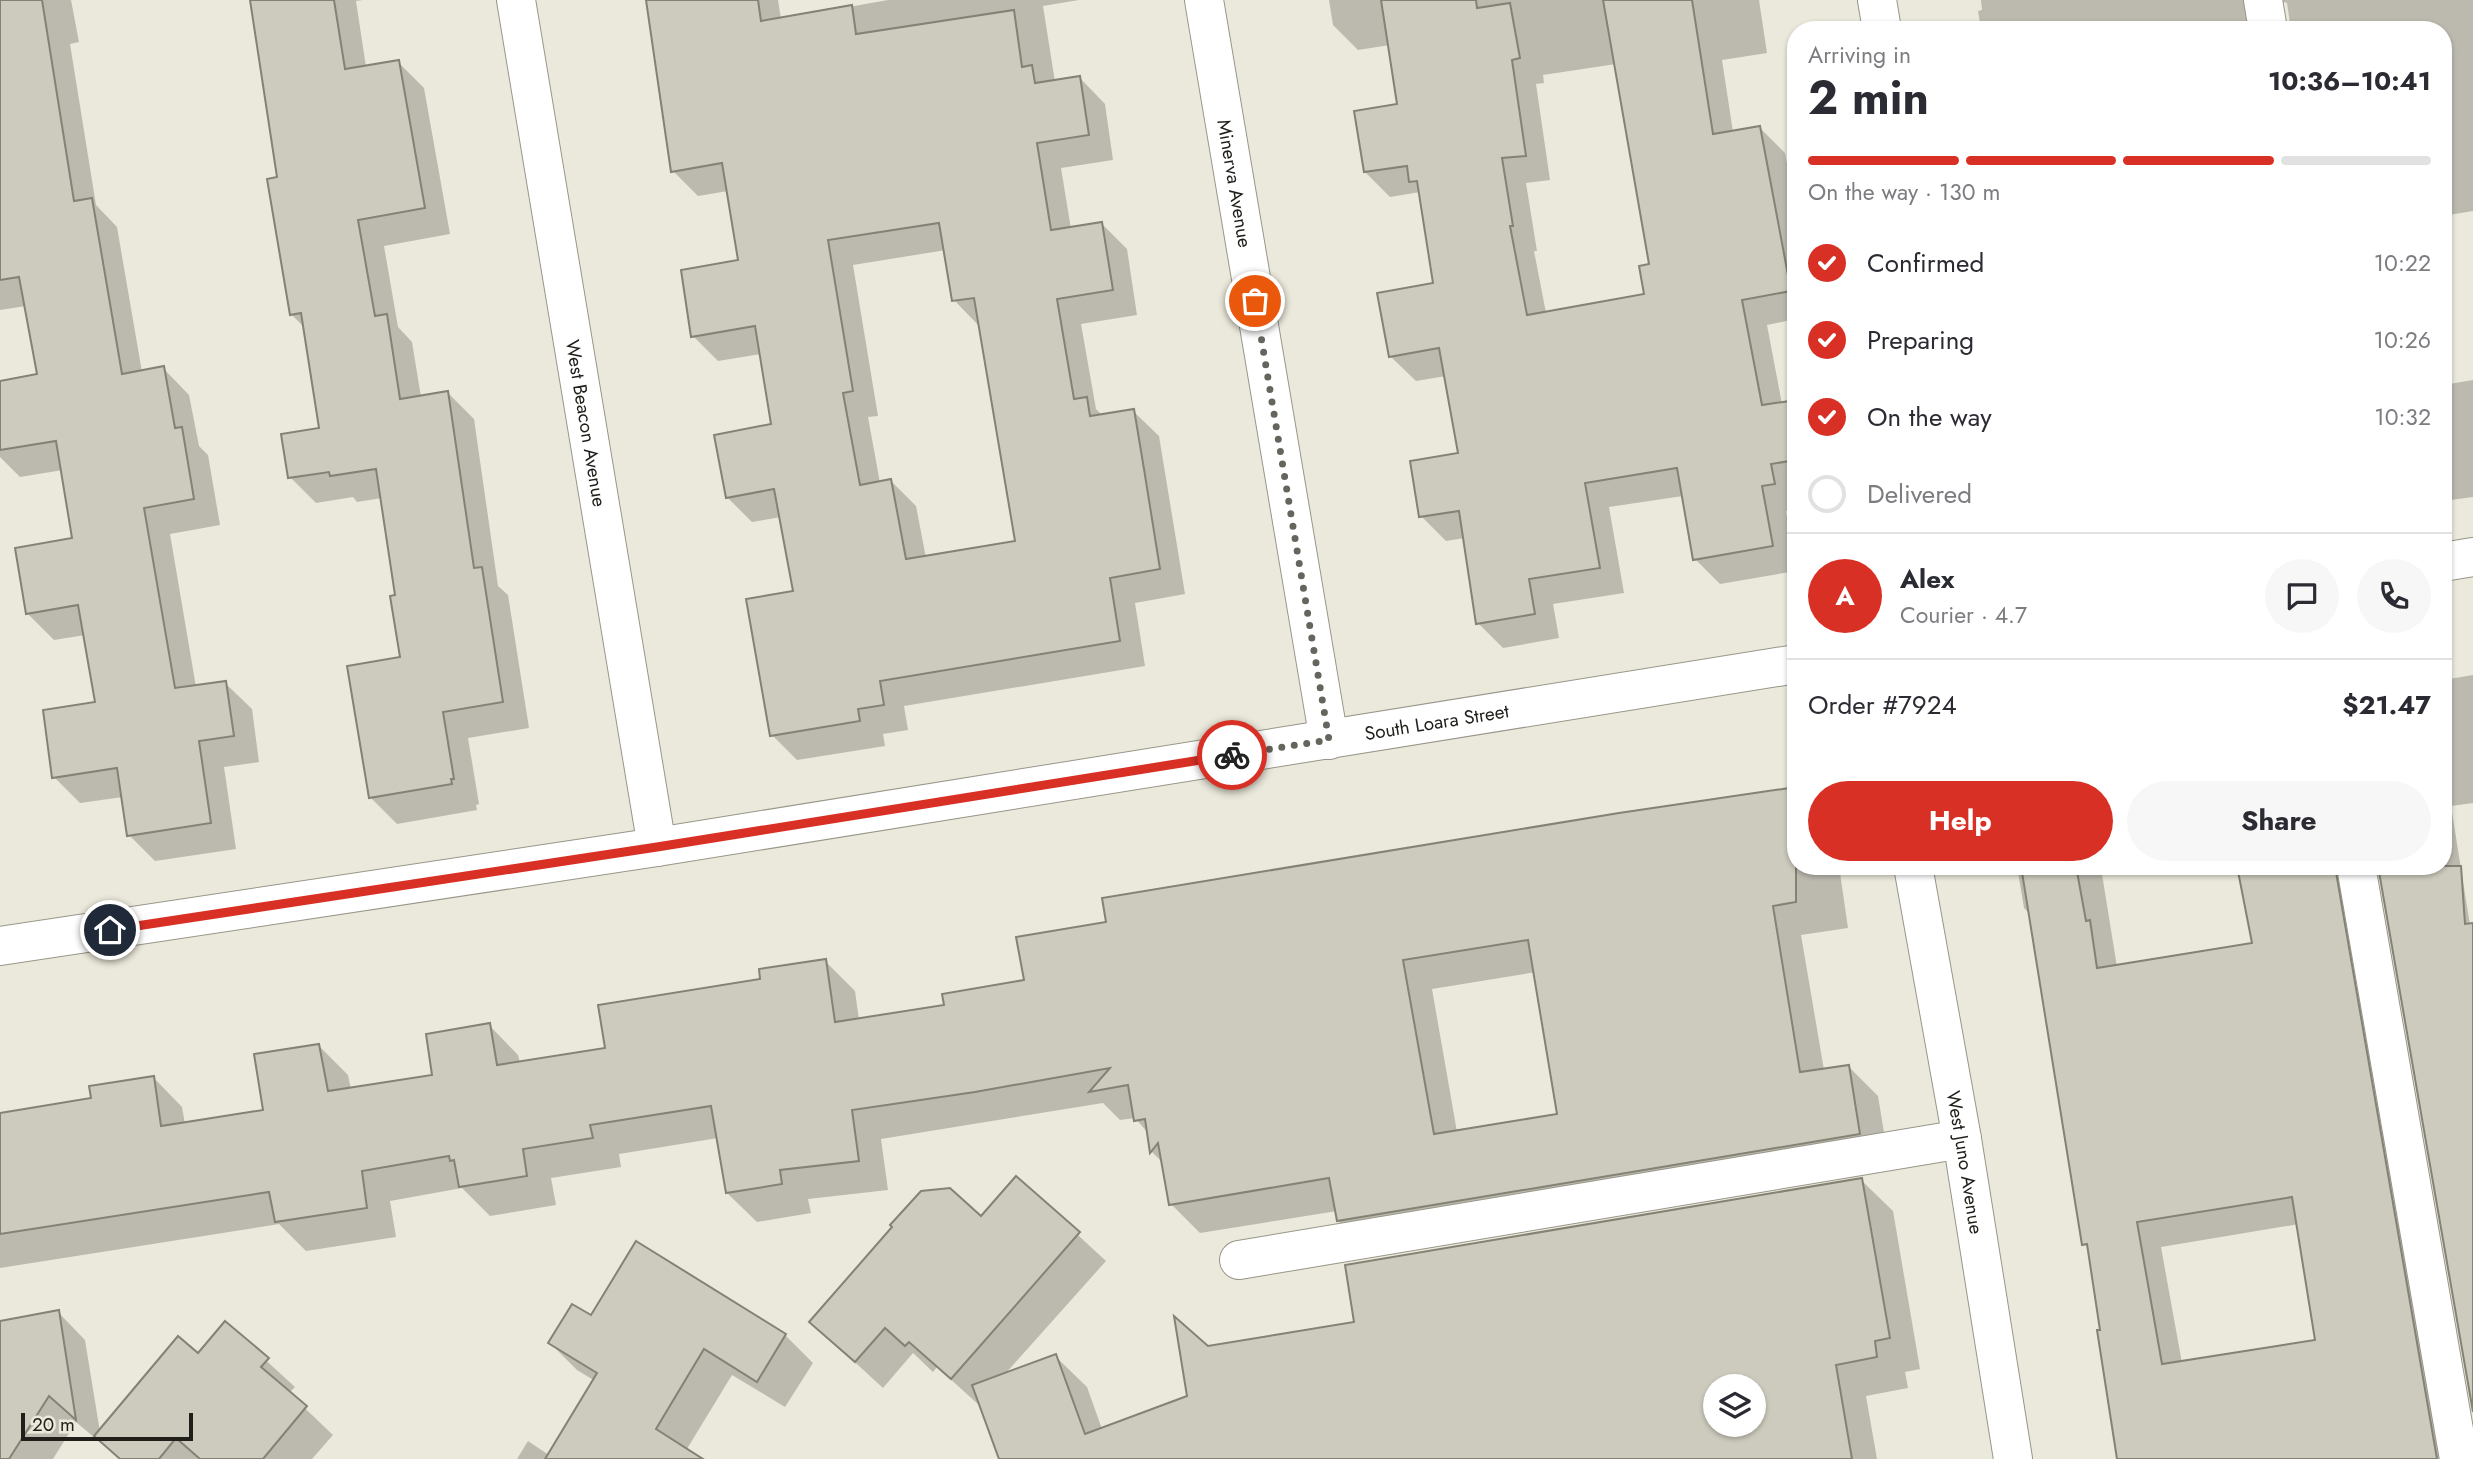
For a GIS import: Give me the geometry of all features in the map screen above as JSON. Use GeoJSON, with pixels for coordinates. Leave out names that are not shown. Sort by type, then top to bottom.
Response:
{"type":"FeatureCollection","features":[{"type":"Feature","properties":{"kind":"street","name":"West Beacon Avenue"},"geometry":{"type":"LineString","coordinates":[[516,0],[657,847]]}},
{"type":"Feature","properties":{"kind":"street","name":"Minerva Avenue"},"geometry":{"type":"LineString","coordinates":[[1204,0],[1329,740]]}},
{"type":"Feature","properties":{"kind":"street"},"geometry":{"type":"LineString","coordinates":[[1877,0],[1880,21]]}},
{"type":"Feature","properties":{"kind":"street"},"geometry":{"type":"LineString","coordinates":[[2263,0],[2266,21]]}},
{"type":"Feature","properties":{"kind":"street"},"geometry":{"type":"LineString","coordinates":[[2452,560],[2473,557]]}},
{"type":"Feature","properties":{"kind":"street","name":"South Loara Street"},"geometry":{"type":"LineString","coordinates":[[0,946],[657,847],[1787,665]]}},
{"type":"Feature","properties":{"kind":"street","name":"West Juno Avenue"},"geometry":{"type":"LineString","coordinates":[[1915,875],[1962,1139],[2013,1459]]}},
{"type":"Feature","properties":{"kind":"street"},"geometry":{"type":"LineString","coordinates":[[2358,875],[2459,1459]]}},
{"type":"Feature","properties":{"kind":"street"},"geometry":{"type":"LineString","coordinates":[[1239,1259],[1962,1139]]}},
{"type":"Feature","properties":{"kind":"building"},"geometry":{"type":"Polygon","coordinates":[[[0,0],[42,0],[74,201],[92,198],[122,374],[164,366],[175,428],[182,427],[194,499],[144,508],[175,688],[226,681],[234,736],[199,741],[211,823],[127,836],[117,768],[52,778],[43,710],[95,702],[78,605],[26,614],[15,548],[72,538],[56,441],[0,450],[0,381],[37,374],[19,277],[0,280],[0,0]]]}},
{"type":"Feature","properties":{"kind":"building"},"geometry":{"type":"Polygon","coordinates":[[[250,0],[334,0],[345,69],[399,60],[425,208],[358,220],[375,316],[387,314],[400,399],[448,391],[474,568],[482,567],[503,702],[443,712],[454,779],[451,779],[452,784],[369,798],[347,666],[400,657],[390,596],[395,595],[376,469],[330,476],[329,472],[288,478],[281,434],[319,428],[301,313],[290,315],[267,179],[277,177],[250,0]]]}},
{"type":"Feature","properties":{"kind":"building"},"geometry":{"type":"Polygon","coordinates":[[[646,0],[758,0],[761,21],[852,5],[856,34],[1014,10],[1022,67],[1032,65],[1035,83],[1080,76],[1089,135],[1037,143],[1051,230],[1102,222],[1113,290],[1057,299],[1074,399],[1087,397],[1090,416],[1134,409],[1160,569],[1110,578],[1120,641],[880,681],[884,705],[858,709],[860,721],[770,736],[746,599],[793,591],[774,489],[726,498],[714,435],[771,424],[755,326],[691,337],[681,270],[738,260],[722,163],[671,172],[646,0]],[[939,223],[828,240],[853,391],[843,393],[860,485],[891,479],[906,559],[1015,541],[974,298],[952,301],[939,223]]]}},
{"type":"Feature","properties":{"kind":"building"},"geometry":{"type":"Polygon","coordinates":[[[1381,0],[1476,0],[1477,8],[1510,3],[1520,58],[1512,60],[1526,156],[1502,158],[1513,226],[1510,226],[1527,315],[1644,294],[1639,266],[1649,264],[1603,0],[1692,0],[1713,134],[1760,126],[1787,270],[1787,292],[1742,300],[1762,405],[1787,401],[1787,461],[1771,464],[1775,484],[1762,486],[1773,546],[1693,560],[1677,468],[1585,483],[1600,568],[1529,579],[1535,614],[1476,624],[1459,511],[1419,517],[1410,461],[1458,453],[1439,348],[1389,357],[1377,293],[1433,283],[1417,181],[1409,182],[1407,166],[1364,172],[1354,111],[1397,104],[1381,0]]]}},
{"type":"Feature","properties":{"kind":"building"},"geometry":{"type":"Polygon","coordinates":[[[1787,788],[1787,875],[1796,875],[1796,902],[1773,906],[1800,1072],[1849,1065],[1860,1134],[1337,1221],[1329,1178],[1169,1205],[1158,1143],[1150,1153],[1145,1119],[1134,1121],[1128,1085],[1089,1092],[1110,1068],[852,1110],[859,1161],[780,1170],[782,1184],[726,1193],[711,1106],[590,1125],[593,1138],[523,1149],[527,1176],[459,1187],[454,1160],[450,1161],[449,1156],[362,1171],[367,1208],[275,1222],[269,1192],[0,1234],[0,1113],[91,1098],[89,1086],[154,1076],[161,1126],[263,1110],[254,1054],[319,1044],[328,1091],[432,1075],[426,1034],[490,1023],[497,1065],[605,1048],[598,1005],[760,979],[759,969],[826,959],[835,1022],[944,1005],[942,994],[1024,980],[1016,937],[1106,922],[1102,898],[1619,813],[1787,788]],[[1528,940],[1403,960],[1434,1134],[1557,1114],[1528,940]]]}},
{"type":"Feature","properties":{"kind":"building"},"geometry":{"type":"Polygon","coordinates":[[[2452,866],[2461,866],[2465,924],[2473,923],[2473,1412],[2380,875],[2452,875],[2452,866]]]}},
{"type":"Feature","properties":{"kind":"building"},"geometry":{"type":"Polygon","coordinates":[[[2022,875],[2078,875],[2086,921],[2090,920],[2097,968],[2252,943],[2239,875],[2337,875],[2437,1459],[2117,1459],[2087,1244],[2082,1245],[2022,875]],[[2292,1197],[2137,1222],[2162,1364],[2315,1340],[2292,1197]]]}},
{"type":"Feature","properties":{"kind":"building"},"geometry":{"type":"Polygon","coordinates":[[[1016,1176],[1080,1232],[951,1379],[909,1342],[905,1346],[885,1328],[855,1362],[809,1322],[921,1191],[950,1188],[981,1216],[1016,1176]]]}},
{"type":"Feature","properties":{"kind":"building"},"geometry":{"type":"Polygon","coordinates":[[[1862,1178],[1890,1338],[1875,1341],[1877,1357],[1836,1365],[1852,1459],[999,1459],[972,1385],[1056,1354],[1085,1434],[1187,1396],[1174,1316],[1208,1346],[1354,1322],[1345,1265],[1862,1178]]]}},
{"type":"Feature","properties":{"kind":"building"},"geometry":{"type":"Polygon","coordinates":[[[636,1241],[786,1334],[757,1382],[704,1349],[656,1429],[703,1459],[545,1459],[597,1373],[548,1343],[572,1304],[591,1315],[636,1241]]]}},
{"type":"Feature","properties":{"kind":"building"},"geometry":{"type":"Polygon","coordinates":[[[59,1310],[76,1420],[49,1396],[9,1459],[0,1459],[0,1321],[59,1310]]]}},
{"type":"Feature","properties":{"kind":"building"},"geometry":{"type":"Polygon","coordinates":[[[225,1321],[269,1358],[261,1367],[307,1406],[263,1459],[200,1459],[176,1438],[159,1459],[120,1459],[94,1436],[178,1336],[198,1353],[225,1321]]]}},
{"type":"Feature","properties":{"kind":"way so far"},"geometry":{"type":"LineString","coordinates":[[1232,755],[1329,740],[1255,301]]}},
{"type":"Feature","properties":{"kind":"route"},"geometry":{"type":"LineString","coordinates":[[110,930],[657,847],[1232,755]]}}]}
